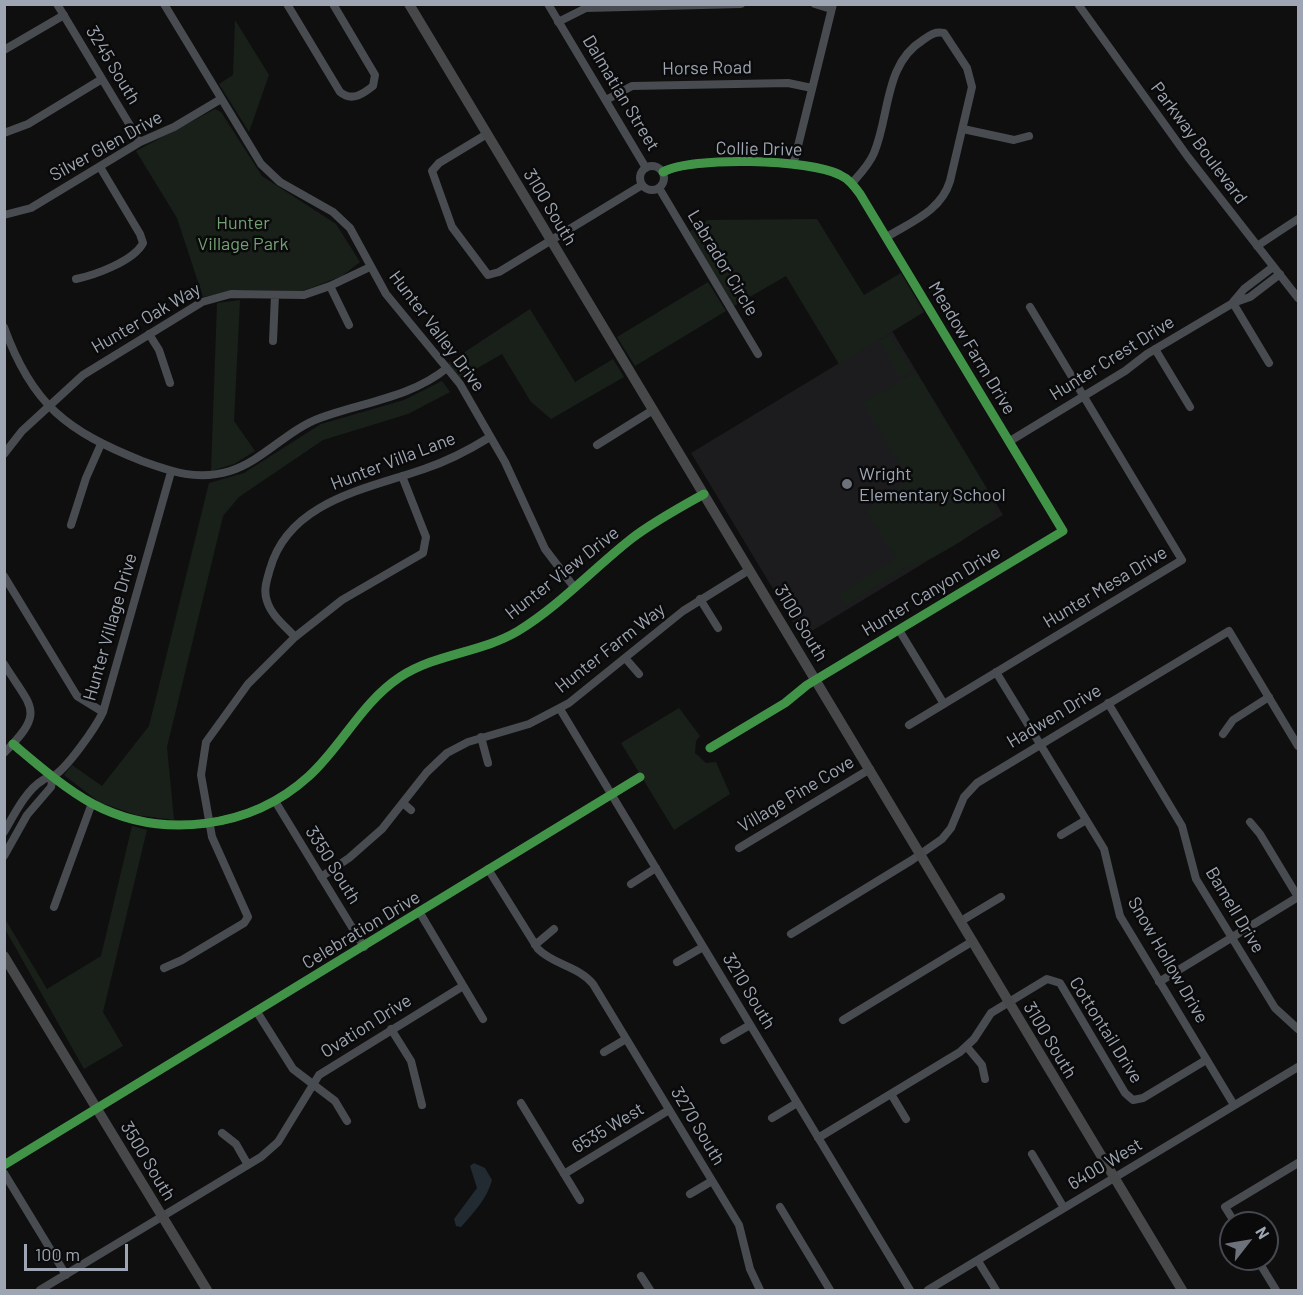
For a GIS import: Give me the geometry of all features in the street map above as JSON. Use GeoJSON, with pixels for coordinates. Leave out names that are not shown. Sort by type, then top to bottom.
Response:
{"type":"FeatureCollection","features":[{"type":"Feature","properties":{"kind":"main road","name":"3100 South"},"geometry":{"type":"LineString","coordinates":[[409,4],[1182,1290]]}},
{"type":"Feature","properties":{"kind":"main road","name":"3500 South"},"geometry":{"type":"LineString","coordinates":[[5,957],[207,1290]]}},
{"type":"Feature","properties":{"kind":"street","name":"3245 South"},"geometry":{"type":"LineString","coordinates":[[57,4],[140,142]]}},
{"type":"Feature","properties":{"kind":"street","name":"Hunter Valley Drive"},"geometry":{"type":"LineString","coordinates":[[164,4],[267,171],[345,222],[358,240],[386,294],[461,387],[490,437],[545,549],[573,587]]}},
{"type":"Feature","properties":{"kind":"street"},"geometry":{"type":"LineString","coordinates":[[287,4],[339,90],[350,98],[374,84],[373,70],[333,4]]}},
{"type":"Feature","properties":{"kind":"street","name":"Dalmatian Street"},"geometry":{"type":"LineString","coordinates":[[548,4],[646,168]]}},
{"type":"Feature","properties":{"kind":"street"},"geometry":{"type":"LineString","coordinates":[[558,22],[586,8],[741,4]]}},
{"type":"Feature","properties":{"kind":"street"},"geometry":{"type":"LineString","coordinates":[[794,162],[832,7],[815,4]]}},
{"type":"Feature","properties":{"kind":"street","name":"Parkway Boulevard"},"geometry":{"type":"LineString","coordinates":[[1078,4],[1188,157],[1299,298]]}},
{"type":"Feature","properties":{"kind":"street"},"geometry":{"type":"LineString","coordinates":[[4,50],[64,15]]}},
{"type":"Feature","properties":{"kind":"street"},"geometry":{"type":"LineString","coordinates":[[852,183],[868,164],[875,151],[893,80],[902,60],[917,43],[940,32],[948,37],[967,68],[972,93],[950,181],[942,199],[933,209],[887,237]]}},
{"type":"Feature","properties":{"kind":"street"},"geometry":{"type":"LineString","coordinates":[[4,133],[28,124],[102,79]]}},
{"type":"Feature","properties":{"kind":"street","name":"Horse Road"},"geometry":{"type":"LineString","coordinates":[[606,100],[632,86],[788,83],[812,88]]}},
{"type":"Feature","properties":{"kind":"street","name":"Silver Glen Drive"},"geometry":{"type":"LineString","coordinates":[[4,215],[31,208],[140,142],[174,127],[221,99]]}},
{"type":"Feature","properties":{"kind":"street"},"geometry":{"type":"LineString","coordinates":[[963,129],[1011,140],[1029,136]]}},
{"type":"Feature","properties":{"kind":"street"},"geometry":{"type":"LineString","coordinates":[[487,134],[439,163],[432,171],[452,227],[488,275],[499,272],[642,185]]}},
{"type":"Feature","properties":{"kind":"street","name":"Collie Drive"},"geometry":{"type":"LineString","coordinates":[[663,172],[679,165],[794,162],[835,172],[852,183]]}},
{"type":"Feature","properties":{"kind":"street"},"geometry":{"type":"LineString","coordinates":[[76,279],[113,266],[137,252],[143,243],[100,166]]}},
{"type":"Feature","properties":{"kind":"street"},"geometry":{"type":"LineString","coordinates":[[654,166],[663,172],[663,183],[659,188],[648,189],[642,185],[640,177],[646,168],[654,166]]}},
{"type":"Feature","properties":{"kind":"street","name":"Meadow Farm Drive"},"geometry":{"type":"LineString","coordinates":[[852,183],[1064,531]]}},
{"type":"Feature","properties":{"kind":"street","name":"Labrador Circle"},"geometry":{"type":"LineString","coordinates":[[659,188],[758,354]]}},
{"type":"Feature","properties":{"kind":"street"},"geometry":{"type":"LineString","coordinates":[[1257,246],[1299,219]]}},
{"type":"Feature","properties":{"kind":"street","name":"Hunter Oak Way"},"geometry":{"type":"LineString","coordinates":[[4,454],[22,431],[89,370],[214,298],[231,294],[304,295],[330,286],[370,267]]}},
{"type":"Feature","properties":{"kind":"street","name":"Hunter Crest Drive"},"geometry":{"type":"LineString","coordinates":[[1233,303],[1244,290],[1273,267]]}},
{"type":"Feature","properties":{"kind":"street","name":"Hunter Crest Drive"},"geometry":{"type":"LineString","coordinates":[[1010,441],[1233,303],[1250,297],[1280,274]]}},
{"type":"Feature","properties":{"kind":"street"},"geometry":{"type":"LineString","coordinates":[[330,286],[349,325]]}},
{"type":"Feature","properties":{"kind":"street"},"geometry":{"type":"LineString","coordinates":[[273,341],[275,295]]}},
{"type":"Feature","properties":{"kind":"street"},"geometry":{"type":"LineString","coordinates":[[1233,303],[1269,363]]}},
{"type":"Feature","properties":{"kind":"street"},"geometry":{"type":"LineString","coordinates":[[1030,307],[1084,396]]}},
{"type":"Feature","properties":{"kind":"street"},"geometry":{"type":"LineString","coordinates":[[5,329],[16,359],[49,406],[76,430],[101,444],[171,472],[198,476],[231,471],[318,418],[409,391],[447,368]]}},
{"type":"Feature","properties":{"kind":"street"},"geometry":{"type":"LineString","coordinates":[[149,334],[159,350],[170,383]]}},
{"type":"Feature","properties":{"kind":"street"},"geometry":{"type":"LineString","coordinates":[[1155,350],[1190,407]]}},
{"type":"Feature","properties":{"kind":"street","name":"Hunter Mesa Drive"},"geometry":{"type":"LineString","coordinates":[[909,725],[1182,560],[1084,396]]}},
{"type":"Feature","properties":{"kind":"street"},"geometry":{"type":"LineString","coordinates":[[597,445],[653,410]]}},
{"type":"Feature","properties":{"kind":"street","name":"Hunter Villa Lane"},"geometry":{"type":"LineString","coordinates":[[295,637],[273,612],[265,594],[271,566],[280,546],[298,524],[333,501],[355,490],[448,460],[490,437]]}},
{"type":"Feature","properties":{"kind":"street"},"geometry":{"type":"LineString","coordinates":[[70,525],[86,478],[101,444]]}},
{"type":"Feature","properties":{"kind":"street","name":"Hunter Village Drive"},"geometry":{"type":"LineString","coordinates":[[4,856],[27,815],[51,787],[53,777],[89,737],[104,712],[171,472]]}},
{"type":"Feature","properties":{"kind":"street"},"geometry":{"type":"LineString","coordinates":[[164,968],[182,960],[244,923],[248,917],[215,848],[209,824],[201,775],[206,742],[248,684],[295,637],[351,594],[423,553],[426,537],[402,476]]}},
{"type":"Feature","properties":{"kind":"street","name":"Hunter View Drive"},"geometry":{"type":"LineString","coordinates":[[13,744],[53,777],[92,803],[142,821],[171,825],[209,824],[247,814],[274,801],[309,776],[366,706],[400,678],[438,658],[485,645],[514,633],[640,532],[704,494]]}},
{"type":"Feature","properties":{"kind":"street","name":"Hunter Canyon Drive"},"geometry":{"type":"LineString","coordinates":[[710,748],[787,702],[816,680],[1064,531]]}},
{"type":"Feature","properties":{"kind":"street","name":"Hunter Farm Way"},"geometry":{"type":"LineString","coordinates":[[321,877],[370,840],[441,758],[460,745],[518,728],[560,709],[587,691],[700,599],[749,570]]}},
{"type":"Feature","properties":{"kind":"street"},"geometry":{"type":"LineString","coordinates":[[4,576],[77,696],[104,712]]}},
{"type":"Feature","properties":{"kind":"street"},"geometry":{"type":"LineString","coordinates":[[700,599],[718,628]]}},
{"type":"Feature","properties":{"kind":"street"},"geometry":{"type":"LineString","coordinates":[[899,630],[944,704]]}},
{"type":"Feature","properties":{"kind":"street","name":"Hadwen Drive"},"geometry":{"type":"LineString","coordinates":[[791,934],[921,854],[948,832],[964,797],[973,786],[1229,631],[1269,698]]}},
{"type":"Feature","properties":{"kind":"street"},"geometry":{"type":"LineString","coordinates":[[626,659],[639,674]]}},
{"type":"Feature","properties":{"kind":"street"},"geometry":{"type":"LineString","coordinates":[[4,664],[31,712],[29,727],[4,753]]}},
{"type":"Feature","properties":{"kind":"street","name":"Snow Hollow Drive"},"geometry":{"type":"LineString","coordinates":[[996,672],[1107,858],[1118,913],[1234,1106]]}},
{"type":"Feature","properties":{"kind":"street"},"geometry":{"type":"LineString","coordinates":[[1223,734],[1233,720],[1269,698],[1299,746]]}},
{"type":"Feature","properties":{"kind":"street","name":"Bamell Drive"},"geometry":{"type":"LineString","coordinates":[[1108,703],[1182,826],[1192,872],[1275,1008],[1299,1029]]}},
{"type":"Feature","properties":{"kind":"street","name":"3210 South"},"geometry":{"type":"LineString","coordinates":[[560,709],[910,1290]]}},
{"type":"Feature","properties":{"kind":"street"},"geometry":{"type":"LineString","coordinates":[[481,737],[488,763]]}},
{"type":"Feature","properties":{"kind":"street","name":"Village Pine Cove"},"geometry":{"type":"LineString","coordinates":[[739,848],[870,769]]}},
{"type":"Feature","properties":{"kind":"street","name":"Hunter Village Drive"},"geometry":{"type":"LineString","coordinates":[[4,832],[27,797],[43,779],[53,777]]}},
{"type":"Feature","properties":{"kind":"street","name":"Celebration Drive"},"geometry":{"type":"LineString","coordinates":[[4,1165],[640,777]]}},
{"type":"Feature","properties":{"kind":"street","name":"3350 South"},"geometry":{"type":"LineString","coordinates":[[274,801],[364,947]]}},
{"type":"Feature","properties":{"kind":"street"},"geometry":{"type":"LineString","coordinates":[[54,907],[92,803]]}},
{"type":"Feature","properties":{"kind":"street"},"geometry":{"type":"LineString","coordinates":[[403,803],[411,810]]}},
{"type":"Feature","properties":{"kind":"street"},"geometry":{"type":"LineString","coordinates":[[1061,835],[1086,820]]}},
{"type":"Feature","properties":{"kind":"street"},"geometry":{"type":"LineString","coordinates":[[1159,982],[1299,897],[1260,834],[1250,822]]}},
{"type":"Feature","properties":{"kind":"street"},"geometry":{"type":"LineString","coordinates":[[631,884],[656,868]]}},
{"type":"Feature","properties":{"kind":"street"},"geometry":{"type":"LineString","coordinates":[[488,869],[535,945],[554,928]]}},
{"type":"Feature","properties":{"kind":"street"},"geometry":{"type":"LineString","coordinates":[[961,921],[1001,897]]}},
{"type":"Feature","properties":{"kind":"street"},"geometry":{"type":"LineString","coordinates":[[420,913],[483,1019]]}},
{"type":"Feature","properties":{"kind":"street"},"geometry":{"type":"LineString","coordinates":[[843,1020],[973,941]]}},
{"type":"Feature","properties":{"kind":"street","name":"3270 South"},"geometry":{"type":"LineString","coordinates":[[535,945],[545,955],[576,970],[592,984],[741,1231],[750,1269],[760,1290]]}},
{"type":"Feature","properties":{"kind":"street"},"geometry":{"type":"LineString","coordinates":[[677,962],[703,946]]}},
{"type":"Feature","properties":{"kind":"street","name":"Cottontail Drive"},"geometry":{"type":"LineString","coordinates":[[1008,1002],[1042,980],[1051,979],[1059,983],[1125,1093],[1133,1101],[1143,1098],[1206,1060]]}},
{"type":"Feature","properties":{"kind":"street","name":"Ovation Drive"},"geometry":{"type":"LineString","coordinates":[[40,1290],[248,1165],[278,1142],[311,1083],[330,1067],[464,986]]}},
{"type":"Feature","properties":{"kind":"street"},"geometry":{"type":"LineString","coordinates":[[818,1138],[967,1047],[991,1013],[1008,1002]]}},
{"type":"Feature","properties":{"kind":"street"},"geometry":{"type":"LineString","coordinates":[[257,1012],[290,1064],[335,1101],[347,1121]]}},
{"type":"Feature","properties":{"kind":"street"},"geometry":{"type":"LineString","coordinates":[[724,1040],[750,1025]]}},
{"type":"Feature","properties":{"kind":"street"},"geometry":{"type":"LineString","coordinates":[[391,1029],[411,1061],[422,1106]]}},
{"type":"Feature","properties":{"kind":"street"},"geometry":{"type":"LineString","coordinates":[[604,1052],[626,1039]]}},
{"type":"Feature","properties":{"kind":"street"},"geometry":{"type":"LineString","coordinates":[[967,1047],[982,1065],[985,1078]]}},
{"type":"Feature","properties":{"kind":"street","name":"6400 West"},"geometry":{"type":"LineString","coordinates":[[928,1290],[1299,1066]]}},
{"type":"Feature","properties":{"kind":"street"},"geometry":{"type":"LineString","coordinates":[[891,1094],[906,1119]]}},
{"type":"Feature","properties":{"kind":"street"},"geometry":{"type":"LineString","coordinates":[[521,1103],[580,1200]]}},
{"type":"Feature","properties":{"kind":"street"},"geometry":{"type":"LineString","coordinates":[[772,1118],[797,1103]]}},
{"type":"Feature","properties":{"kind":"street","name":"6535 West"},"geometry":{"type":"LineString","coordinates":[[564,1174],[669,1110]]}},
{"type":"Feature","properties":{"kind":"street"},"geometry":{"type":"LineString","coordinates":[[222,1133],[236,1144],[248,1165]]}},
{"type":"Feature","properties":{"kind":"street"},"geometry":{"type":"LineString","coordinates":[[1032,1154],[1064,1208]]}},
{"type":"Feature","properties":{"kind":"street"},"geometry":{"type":"LineString","coordinates":[[1228,1211],[1225,1207],[1299,1163]]}},
{"type":"Feature","properties":{"kind":"street"},"geometry":{"type":"LineString","coordinates":[[4,1173],[66,1275]]}},
{"type":"Feature","properties":{"kind":"street"},"geometry":{"type":"LineString","coordinates":[[690,1194],[712,1181]]}},
{"type":"Feature","properties":{"kind":"street"},"geometry":{"type":"LineString","coordinates":[[780,1207],[830,1290]]}},
{"type":"Feature","properties":{"kind":"street"},"geometry":{"type":"LineString","coordinates":[[978,1261],[996,1290]]}},
{"type":"Feature","properties":{"kind":"street"},"geometry":{"type":"LineString","coordinates":[[1264,1271],[1276,1290]]}},
{"type":"Feature","properties":{"kind":"street"},"geometry":{"type":"LineString","coordinates":[[641,1276],[650,1290]]}},
{"type":"Feature","properties":{"kind":"shaded area","name":"Wright Elementary School"},"geometry":{"type":"Polygon","coordinates":[[[892,331],[1003,515],[802,637],[691,453],[892,331]]]}},
{"type":"Feature","properties":{"kind":"shaded area"},"geometry":{"type":"Polygon","coordinates":[[[474,1163],[485,1168],[492,1180],[487,1193],[475,1211],[461,1227],[456,1226],[454,1219],[477,1188],[470,1166],[474,1163]]]}},
{"type":"Feature","properties":{"kind":"green space"},"geometry":{"type":"Polygon","coordinates":[[[235,20],[269,75],[249,132],[219,84],[233,75],[235,20]]]}},
{"type":"Feature","properties":{"kind":"green space","name":"Hunter Village Park"},"geometry":{"type":"Polygon","coordinates":[[[215,109],[221,112],[262,176],[336,224],[360,262],[342,276],[303,291],[236,290],[203,297],[177,218],[136,151],[215,109]]]}},
{"type":"Feature","properties":{"kind":"green space"},"geometry":{"type":"Polygon","coordinates":[[[817,219],[864,295],[901,273],[924,312],[839,364],[786,276],[734,306],[689,232],[708,220],[817,219]]]}},
{"type":"Feature","properties":{"kind":"green space"},"geometry":{"type":"Polygon","coordinates":[[[708,282],[726,311],[635,366],[617,337],[708,282]]]}},
{"type":"Feature","properties":{"kind":"green space"},"geometry":{"type":"Polygon","coordinates":[[[240,300],[234,421],[255,451],[234,464],[211,471],[217,303],[240,300]]]}},
{"type":"Feature","properties":{"kind":"green space"},"geometry":{"type":"Polygon","coordinates":[[[530,309],[575,382],[613,359],[624,377],[551,419],[531,402],[502,354],[460,378],[448,363],[530,309]]]}},
{"type":"Feature","properties":{"kind":"green space"},"geometry":{"type":"Polygon","coordinates":[[[890,335],[912,371],[901,378],[879,341],[890,335]]]}},
{"type":"Feature","properties":{"kind":"green space"},"geometry":{"type":"Polygon","coordinates":[[[916,372],[991,496],[995,512],[979,529],[966,538],[921,563],[901,568],[903,570],[845,605],[839,594],[896,559],[867,510],[898,489],[905,479],[904,470],[863,403],[916,372]]]}},
{"type":"Feature","properties":{"kind":"green space"},"geometry":{"type":"Polygon","coordinates":[[[442,381],[450,392],[408,414],[323,440],[239,497],[223,516],[167,747],[174,820],[136,815],[99,802],[64,775],[72,765],[102,786],[149,726],[209,483],[244,473],[321,424],[404,400],[442,381]]]}},
{"type":"Feature","properties":{"kind":"green space"},"geometry":{"type":"Polygon","coordinates":[[[679,708],[700,736],[696,741],[695,753],[706,763],[716,762],[730,794],[674,830],[621,743],[679,708]]]}},
{"type":"Feature","properties":{"kind":"green space"},"geometry":{"type":"Polygon","coordinates":[[[132,826],[147,830],[103,1012],[123,1046],[84,1069],[5,929],[5,919],[47,989],[101,956],[132,826]]]}},
{"type":"Feature","properties":{"kind":"cycle path"},"geometry":{"type":"LineString","coordinates":[[663,172],[698,163],[778,163],[825,170],[849,181],[860,194],[1063,531],[807,685],[785,703],[710,748]]}},
{"type":"Feature","properties":{"kind":"cycle path"},"geometry":{"type":"LineString","coordinates":[[13,744],[72,791],[93,804],[120,815],[148,822],[176,825],[233,818],[260,808],[286,794],[309,776],[332,752],[374,699],[400,677],[429,663],[489,644],[518,631],[548,610],[639,533],[704,494]]}},
{"type":"Feature","properties":{"kind":"cycle path"},"geometry":{"type":"LineString","coordinates":[[4,1165],[640,777]]}},
{"type":"Feature","properties":{"kind":"place","name":"Wright Elementary School"},"geometry":{"type":"Point","coordinates":[847,484]}}]}
